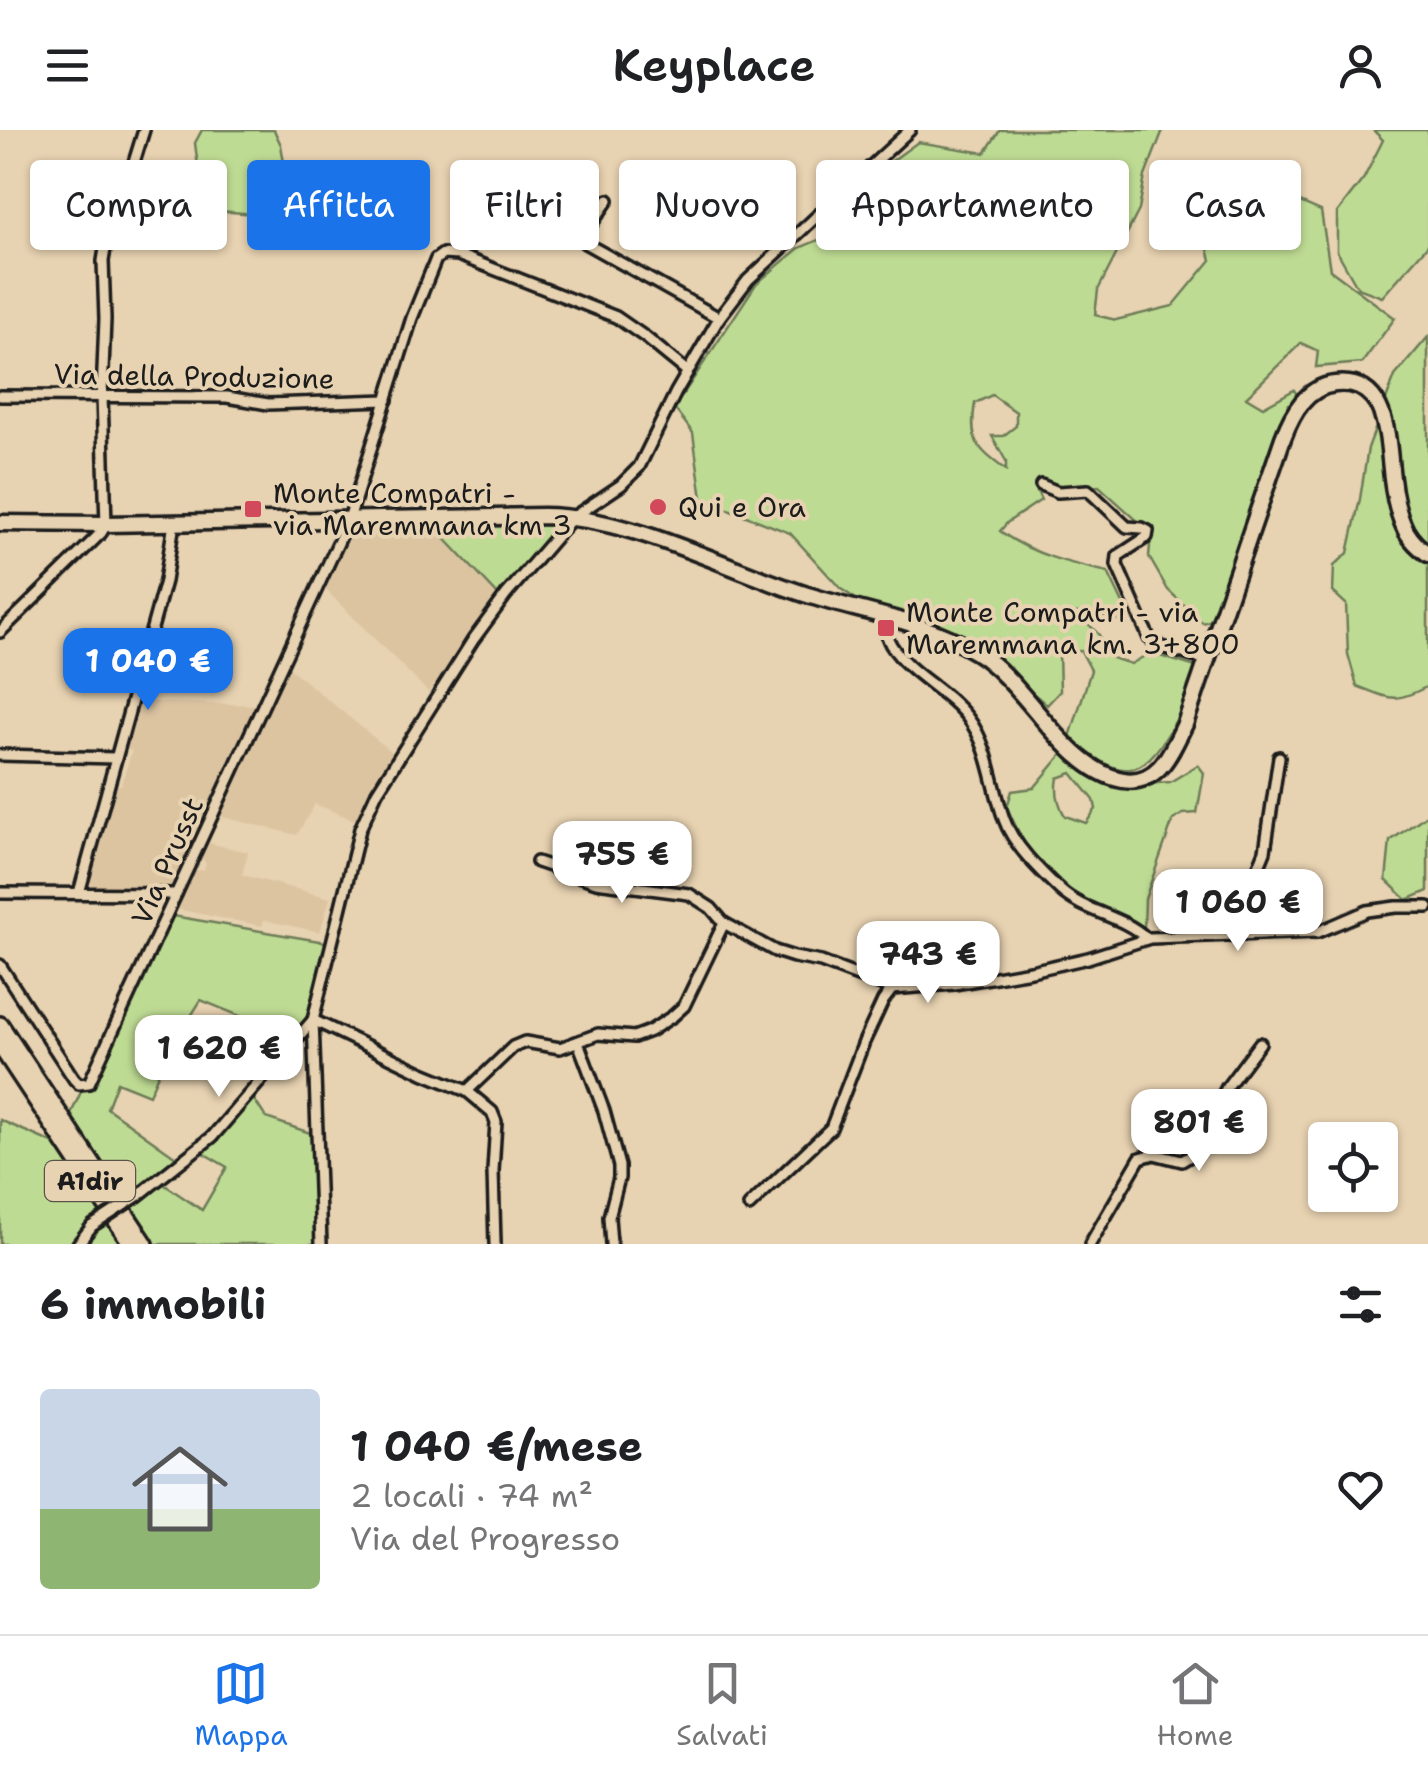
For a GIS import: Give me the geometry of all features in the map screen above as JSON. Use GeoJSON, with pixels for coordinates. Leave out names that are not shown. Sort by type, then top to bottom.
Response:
{"type":"FeatureCollection","features":[{"type":"Feature","properties":{"kind":"highway","name":"A1dir"},"geometry":{"type":"LineString","coordinates":[[0,1026],[145,1244]]}},
{"type":"Feature","properties":{"kind":"highway","name":"A1dir"},"geometry":{"type":"LineString","coordinates":[[0,1046],[132,1244]]}},
{"type":"Feature","properties":{"kind":"main road"},"geometry":{"type":"LineString","coordinates":[[0,523],[572,518],[624,529],[810,596],[948,638],[978,652],[1002,672],[1078,756],[1102,773],[1124,780],[1148,776],[1164,764],[1185,724],[1283,438],[1294,414],[1315,390],[1330,384],[1351,385],[1378,404],[1387,426],[1394,492],[1402,521],[1413,541],[1428,554]]}},
{"type":"Feature","properties":{"kind":"street"},"geometry":{"type":"LineString","coordinates":[[0,632],[106,524],[102,396],[105,239],[144,130]]}},
{"type":"Feature","properties":{"kind":"street"},"geometry":{"type":"LineString","coordinates":[[321,1244],[313,1020],[360,829],[377,792],[476,636],[523,574],[572,518],[621,485],[639,467],[719,318],[748,280],[910,130]]}},
{"type":"Feature","properties":{"kind":"street"},"geometry":{"type":"LineString","coordinates":[[608,200],[584,235],[585,242],[719,318]]}},
{"type":"Feature","properties":{"kind":"street","name":"Via Prusst"},"geometry":{"type":"LineString","coordinates":[[0,964],[74,1079],[87,1084],[96,1072],[349,518],[412,318],[436,259],[442,254],[458,255],[616,317],[688,372]]}},
{"type":"Feature","properties":{"kind":"street","name":"Via della Produzione"},"geometry":{"type":"LineString","coordinates":[[0,396],[227,397],[268,404],[388,400]]}},
{"type":"Feature","properties":{"kind":"street"},"geometry":{"type":"LineString","coordinates":[[1041,485],[1058,492],[1088,490],[1127,527],[1148,531],[1147,537],[1118,556],[1117,566],[1149,638],[1162,647],[1207,660]]}},
{"type":"Feature","properties":{"kind":"street"},"geometry":{"type":"LineString","coordinates":[[79,893],[164,582],[174,522]]}},
{"type":"Feature","properties":{"kind":"street"},"geometry":{"type":"LineString","coordinates":[[880,616],[898,653],[974,727],[1004,821],[1013,837],[1075,902],[1146,938]]}},
{"type":"Feature","properties":{"kind":"street"},"geometry":{"type":"LineString","coordinates":[[0,754],[115,758]]}},
{"type":"Feature","properties":{"kind":"street"},"geometry":{"type":"LineString","coordinates":[[1241,934],[1250,888],[1265,851],[1279,757]]}},
{"type":"Feature","properties":{"kind":"street"},"geometry":{"type":"LineString","coordinates":[[536,862],[596,882],[689,894],[714,910],[724,923],[780,953],[821,962],[892,989],[954,984],[1031,970],[1088,958],[1146,938],[1318,932],[1367,911],[1396,906],[1428,907]]}},
{"type":"Feature","properties":{"kind":"street"},"geometry":{"type":"LineString","coordinates":[[0,894],[176,894]]}},
{"type":"Feature","properties":{"kind":"street"},"geometry":{"type":"LineString","coordinates":[[467,1091],[518,1044],[529,1042],[560,1048],[598,1034],[641,1035],[674,1016],[688,1000],[724,923]]}},
{"type":"Feature","properties":{"kind":"street"},"geometry":{"type":"LineString","coordinates":[[749,1206],[830,1130],[860,1051],[892,989]]}},
{"type":"Feature","properties":{"kind":"street"},"geometry":{"type":"LineString","coordinates":[[313,1020],[467,1091],[492,1112],[496,1122],[495,1244]]}},
{"type":"Feature","properties":{"kind":"street"},"geometry":{"type":"LineString","coordinates":[[78,1244],[92,1226],[183,1162],[217,1132],[313,1020]]}},
{"type":"Feature","properties":{"kind":"street"},"geometry":{"type":"LineString","coordinates":[[578,1042],[619,1166],[609,1217],[611,1244]]}},
{"type":"Feature","properties":{"kind":"street"},"geometry":{"type":"LineString","coordinates":[[1090,1244],[1140,1158],[1154,1154],[1182,1161],[1192,1155],[1224,1092],[1260,1043]]}},
{"type":"Feature","properties":{"kind":"shaded area"},"geometry":{"type":"Polygon","coordinates":[[[353,527],[434,528],[500,597],[449,672],[428,692],[324,588],[353,527]]]}},
{"type":"Feature","properties":{"kind":"shaded area"},"geometry":{"type":"Polygon","coordinates":[[[288,667],[394,754],[357,821],[315,804],[297,835],[219,816],[288,667]]]}},
{"type":"Feature","properties":{"kind":"shaded area"},"geometry":{"type":"Polygon","coordinates":[[[137,701],[257,705],[172,887],[97,888],[89,879],[113,785],[121,785],[132,751],[125,749],[137,701]]]}},
{"type":"Feature","properties":{"kind":"shaded area"},"geometry":{"type":"Polygon","coordinates":[[[208,843],[248,852],[242,875],[330,898],[320,932],[264,920],[262,926],[176,909],[194,871],[204,870],[202,858],[208,843]]]}},
{"type":"Feature","properties":{"kind":"green space"},"geometry":{"type":"Polygon","coordinates":[[[202,130],[274,130],[284,160],[247,160],[247,213],[227,212],[227,160],[197,160],[195,143],[202,130]]]}},
{"type":"Feature","properties":{"kind":"green space"},"geometry":{"type":"Polygon","coordinates":[[[1000,130],[1163,130],[1149,160],[1139,210],[1129,230],[1129,160],[893,160],[918,142],[985,153],[1000,130]]]}},
{"type":"Feature","properties":{"kind":"green space"},"geometry":{"type":"Polygon","coordinates":[[[1373,130],[1428,130],[1428,245],[1382,297],[1358,288],[1337,251],[1337,213],[1364,178],[1383,140],[1373,130]]]}},
{"type":"Feature","properties":{"kind":"green space"},"geometry":{"type":"Polygon","coordinates":[[[1301,202],[1321,211],[1330,270],[1395,318],[1362,363],[1316,367],[1318,351],[1301,343],[1246,397],[1263,407],[1294,390],[1299,398],[1284,417],[1215,619],[1203,623],[1168,590],[1149,557],[1151,533],[1099,486],[1036,489],[1041,500],[1000,531],[1038,552],[1108,572],[1126,610],[1126,622],[1078,613],[1099,635],[1109,657],[1131,664],[1150,653],[1196,667],[1178,717],[1150,758],[1139,766],[1115,768],[1101,762],[1070,737],[1091,670],[1081,651],[1059,652],[1060,691],[1047,705],[968,638],[865,605],[841,589],[790,533],[702,499],[693,433],[674,408],[756,284],[799,248],[816,241],[816,250],[1118,250],[1098,290],[1095,315],[1116,320],[1173,306],[1211,260],[1208,250],[1301,250],[1301,202]],[[992,395],[975,403],[973,426],[977,443],[1006,470],[1006,461],[992,436],[1003,436],[1016,426],[1016,412],[992,395]]]}},
{"type":"Feature","properties":{"kind":"green space"},"geometry":{"type":"Polygon","coordinates":[[[1428,337],[1428,686],[1392,698],[1357,686],[1348,654],[1346,604],[1333,592],[1334,566],[1348,553],[1368,448],[1395,376],[1428,337]]]}},
{"type":"Feature","properties":{"kind":"green space"},"geometry":{"type":"Polygon","coordinates":[[[558,525],[558,530],[500,597],[435,528],[558,525]]]}},
{"type":"Feature","properties":{"kind":"green space"},"geometry":{"type":"Polygon","coordinates":[[[1065,751],[1134,785],[1170,782],[1198,765],[1204,773],[1197,813],[1173,820],[1145,899],[1144,931],[1078,901],[1035,860],[1007,807],[1012,791],[1034,788],[1065,751]],[[1072,773],[1058,778],[1058,798],[1065,816],[1086,823],[1096,809],[1094,800],[1072,773]]]}},
{"type":"Feature","properties":{"kind":"green space"},"geometry":{"type":"Polygon","coordinates":[[[1428,814],[1428,891],[1407,900],[1386,880],[1390,841],[1428,814]]]}},
{"type":"Feature","properties":{"kind":"green space"},"geometry":{"type":"Polygon","coordinates":[[[161,914],[331,943],[313,1020],[296,1039],[201,1000],[176,1040],[150,1031],[141,1053],[162,1065],[149,1095],[117,1082],[107,1108],[183,1162],[159,1181],[202,1210],[227,1167],[198,1150],[250,1093],[266,1118],[316,1135],[321,1244],[0,1244],[0,1120],[57,1145],[161,914]]]}},
{"type":"Feature","properties":{"kind":"place","name":"Qui e Ora"},"geometry":{"type":"Point","coordinates":[658,507]}},
{"type":"Feature","properties":{"kind":"place","name":"Monte Compatri - via Maremmana km 3"},"geometry":{"type":"Point","coordinates":[253,509]}},
{"type":"Feature","properties":{"kind":"place","name":"Monte Compatri - via Maremmana km. 3+800"},"geometry":{"type":"Point","coordinates":[886,628]}}]}
